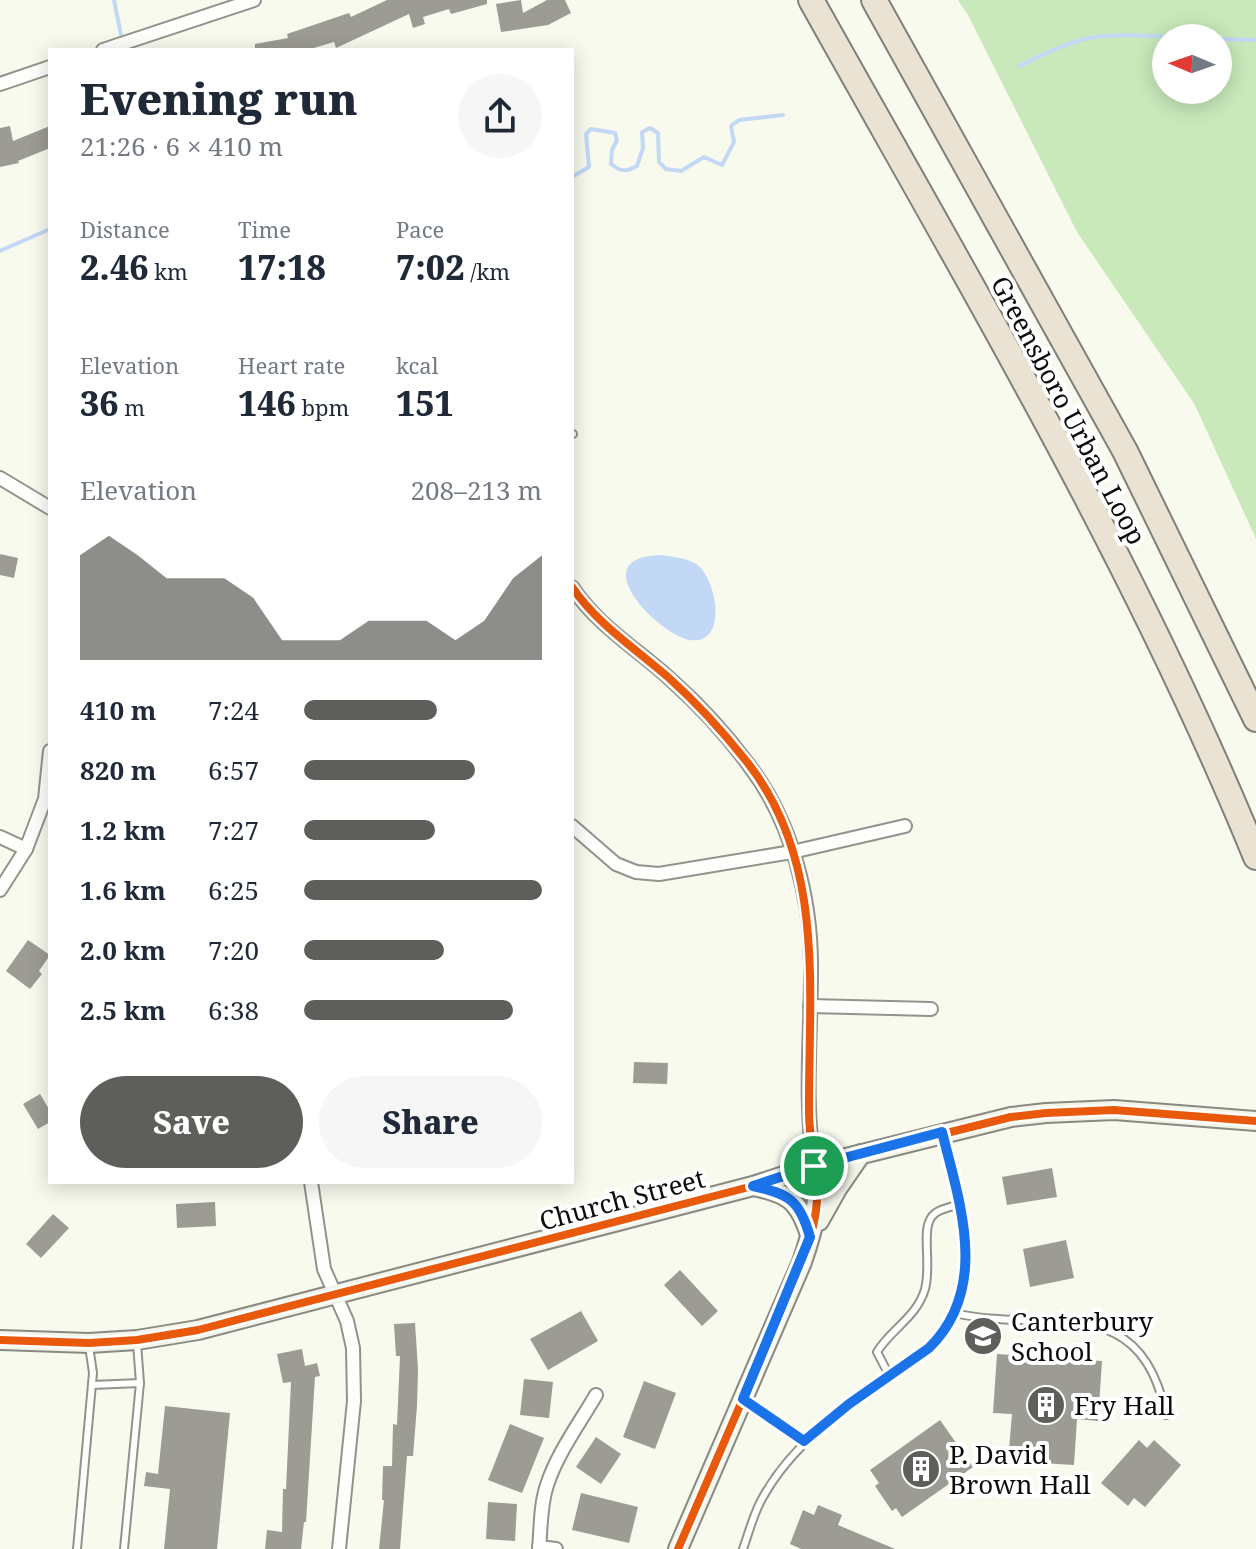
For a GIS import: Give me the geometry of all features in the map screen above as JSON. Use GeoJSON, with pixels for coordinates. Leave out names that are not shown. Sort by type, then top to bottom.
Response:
{"type":"FeatureCollection","features":[{"type":"Feature","properties":{"kind":"highway","name":"Greensboro Urban Loop"},"geometry":{"type":"LineString","coordinates":[[811,0],[1076,477],[1166,657],[1256,857]]}},
{"type":"Feature","properties":{"kind":"highway","name":"Greensboro Urban Loop"},"geometry":{"type":"LineString","coordinates":[[874,0],[1125,451],[1256,719]]}},
{"type":"Feature","properties":{"kind":"street"},"geometry":{"type":"LineString","coordinates":[[109,48],[254,0]]}},
{"type":"Feature","properties":{"kind":"street"},"geometry":{"type":"LineString","coordinates":[[0,84],[48,68]]}},
{"type":"Feature","properties":{"kind":"street"},"geometry":{"type":"LineString","coordinates":[[0,478],[48,507]]}},
{"type":"Feature","properties":{"kind":"street"},"geometry":{"type":"LineString","coordinates":[[574,589],[604,623],[671,680],[748,763],[769,796],[792,852],[808,916],[812,971],[809,1131],[818,1194],[810,1237]]}},
{"type":"Feature","properties":{"kind":"street"},"geometry":{"type":"LineString","coordinates":[[0,890],[26,849],[45,799],[48,770]]}},
{"type":"Feature","properties":{"kind":"street"},"geometry":{"type":"LineString","coordinates":[[574,828],[616,864],[636,872],[659,874],[792,852],[905,826]]}},
{"type":"Feature","properties":{"kind":"street"},"geometry":{"type":"LineString","coordinates":[[0,837],[26,849]]}},
{"type":"Feature","properties":{"kind":"street"},"geometry":{"type":"LineString","coordinates":[[810,1006],[931,1009]]}},
{"type":"Feature","properties":{"kind":"street","name":"Church Street"},"geometry":{"type":"LineString","coordinates":[[0,1340],[89,1343],[137,1340],[212,1326],[753,1186],[814,1166],[942,1132],[1011,1117],[1080,1111],[1152,1111],[1256,1121]]}},
{"type":"Feature","properties":{"kind":"street"},"geometry":{"type":"LineString","coordinates":[[678,1549],[810,1237],[861,1154]]}},
{"type":"Feature","properties":{"kind":"street"},"geometry":{"type":"LineString","coordinates":[[311,1184],[324,1269],[347,1321],[354,1376],[339,1549]]}},
{"type":"Feature","properties":{"kind":"street"},"geometry":{"type":"LineString","coordinates":[[753,1186],[785,1195],[796,1203],[804,1216],[810,1237]]}},
{"type":"Feature","properties":{"kind":"street"},"geometry":{"type":"LineString","coordinates":[[556,1549],[539,1548],[547,1485],[596,1395]]}},
{"type":"Feature","properties":{"kind":"lane"},"geometry":{"type":"LineString","coordinates":[[743,1549],[762,1498],[804,1441],[936,1341],[955,1313],[964,1281],[967,1249],[960,1204],[942,1132]]}},
{"type":"Feature","properties":{"kind":"lane"},"geometry":{"type":"LineString","coordinates":[[890,1377],[877,1352],[912,1314],[924,1293],[929,1270],[928,1223],[935,1212],[960,1204]]}},
{"type":"Feature","properties":{"kind":"lane"},"geometry":{"type":"LineString","coordinates":[[955,1313],[993,1320],[1070,1321],[1111,1330],[1125,1339],[1153,1372],[1166,1415]]}},
{"type":"Feature","properties":{"kind":"lane"},"geometry":{"type":"LineString","coordinates":[[124,1549],[140,1383],[137,1340]]}},
{"type":"Feature","properties":{"kind":"lane"},"geometry":{"type":"LineString","coordinates":[[77,1549],[92,1385],[89,1343]]}},
{"type":"Feature","properties":{"kind":"lane"},"geometry":{"type":"LineString","coordinates":[[92,1385],[140,1383]]}},
{"type":"Feature","properties":{"kind":"lane"},"geometry":{"type":"LineString","coordinates":[[743,1399],[804,1441]]}},
{"type":"Feature","properties":{"kind":"green space"},"geometry":{"type":"Polygon","coordinates":[[[958,0],[1256,0],[1256,539],[1195,405],[1077,232],[958,0]]]}},
{"type":"Feature","properties":{"kind":"water"},"geometry":{"type":"Polygon","coordinates":[[[661,555],[696,564],[709,582],[714,595],[715,622],[702,639],[690,640],[677,635],[647,612],[634,597],[627,582],[627,569],[638,559],[661,555]]]}},
{"type":"Feature","properties":{"kind":"building"},"geometry":{"type":"Polygon","coordinates":[[[387,0],[487,0],[487,4],[451,14],[449,9],[423,17],[425,24],[413,28],[409,14],[336,48],[334,42],[314,48],[255,48],[255,44],[288,38],[287,34],[349,13],[351,17],[387,0]]]}},
{"type":"Feature","properties":{"kind":"building"},"geometry":{"type":"Polygon","coordinates":[[[521,0],[523,13],[547,0],[565,0],[571,13],[548,25],[501,32],[496,4],[521,0]]]}},
{"type":"Feature","properties":{"kind":"building"},"geometry":{"type":"Polygon","coordinates":[[[10,126],[13,141],[48,127],[48,149],[19,163],[0,167],[0,128],[10,126]]]}},
{"type":"Feature","properties":{"kind":"building"},"geometry":{"type":"Polygon","coordinates":[[[0,554],[18,558],[14,578],[0,575],[0,554]]]}},
{"type":"Feature","properties":{"kind":"building"},"geometry":{"type":"Polygon","coordinates":[[[28,940],[48,954],[39,971],[42,974],[30,989],[6,971],[28,940]]]}},
{"type":"Feature","properties":{"kind":"building"},"geometry":{"type":"Polygon","coordinates":[[[634,1062],[668,1063],[667,1084],[633,1083],[634,1062]]]}},
{"type":"Feature","properties":{"kind":"building"},"geometry":{"type":"Polygon","coordinates":[[[40,1094],[48,1108],[48,1123],[38,1129],[23,1104],[40,1094]]]}},
{"type":"Feature","properties":{"kind":"building"},"geometry":{"type":"Polygon","coordinates":[[[1052,1168],[1057,1197],[1007,1205],[1002,1177],[1052,1168]]]}},
{"type":"Feature","properties":{"kind":"building"},"geometry":{"type":"Polygon","coordinates":[[[215,1202],[216,1226],[177,1228],[176,1204],[215,1202]]]}},
{"type":"Feature","properties":{"kind":"building"},"geometry":{"type":"Polygon","coordinates":[[[53,1214],[69,1228],[41,1258],[26,1244],[53,1214]]]}},
{"type":"Feature","properties":{"kind":"building"},"geometry":{"type":"Polygon","coordinates":[[[1066,1240],[1074,1278],[1030,1287],[1023,1249],[1066,1240]]]}},
{"type":"Feature","properties":{"kind":"building"},"geometry":{"type":"Polygon","coordinates":[[[680,1270],[718,1311],[702,1326],[664,1285],[680,1270]]]}},
{"type":"Feature","properties":{"kind":"building"},"geometry":{"type":"Polygon","coordinates":[[[581,1311],[598,1341],[548,1370],[530,1339],[581,1311]]]}},
{"type":"Feature","properties":{"kind":"building"},"geometry":{"type":"Polygon","coordinates":[[[415,1323],[417,1406],[413,1456],[407,1456],[400,1549],[379,1549],[384,1500],[383,1466],[392,1466],[393,1424],[397,1425],[400,1356],[396,1356],[394,1324],[415,1323]]]}},
{"type":"Feature","properties":{"kind":"building"},"geometry":{"type":"Polygon","coordinates":[[[302,1349],[305,1366],[317,1363],[320,1376],[315,1377],[306,1522],[301,1549],[265,1549],[267,1530],[282,1532],[283,1489],[286,1489],[291,1382],[283,1383],[277,1354],[302,1349]]]}},
{"type":"Feature","properties":{"kind":"building","name":"Fry Hall"},"geometry":{"type":"Polygon","coordinates":[[[997,1354],[1102,1361],[1098,1421],[1077,1419],[1074,1465],[1008,1461],[1012,1414],[993,1413],[997,1354]]]}},
{"type":"Feature","properties":{"kind":"building"},"geometry":{"type":"Polygon","coordinates":[[[524,1379],[553,1382],[549,1418],[520,1415],[524,1379]]]}},
{"type":"Feature","properties":{"kind":"building"},"geometry":{"type":"Polygon","coordinates":[[[644,1381],[676,1393],[655,1449],[623,1437],[644,1381]]]}},
{"type":"Feature","properties":{"kind":"building"},"geometry":{"type":"Polygon","coordinates":[[[165,1406],[230,1413],[217,1549],[164,1549],[170,1489],[144,1486],[146,1472],[158,1474],[165,1406]]]}},
{"type":"Feature","properties":{"kind":"building","name":"P. David Brown Hall"},"geometry":{"type":"Polygon","coordinates":[[[940,1420],[973,1467],[902,1517],[896,1508],[892,1511],[875,1486],[879,1483],[870,1470],[940,1420]]]}},
{"type":"Feature","properties":{"kind":"building"},"geometry":{"type":"Polygon","coordinates":[[[510,1424],[544,1438],[522,1493],[488,1480],[510,1424]]]}},
{"type":"Feature","properties":{"kind":"building"},"geometry":{"type":"Polygon","coordinates":[[[596,1437],[621,1454],[601,1484],[576,1467],[596,1437]]]}},
{"type":"Feature","properties":{"kind":"building"},"geometry":{"type":"Polygon","coordinates":[[[1139,1440],[1147,1448],[1154,1440],[1181,1465],[1145,1507],[1134,1498],[1128,1506],[1101,1483],[1139,1440]]]}},
{"type":"Feature","properties":{"kind":"building"},"geometry":{"type":"Polygon","coordinates":[[[581,1493],[638,1507],[629,1543],[572,1530],[581,1493]]]}},
{"type":"Feature","properties":{"kind":"building"},"geometry":{"type":"Polygon","coordinates":[[[488,1502],[517,1504],[515,1541],[486,1539],[488,1502]]]}},
{"type":"Feature","properties":{"kind":"building"},"geometry":{"type":"Polygon","coordinates":[[[818,1505],[842,1515],[838,1525],[895,1549],[801,1549],[790,1544],[803,1510],[814,1515],[818,1505]]]}},
{"type":"Feature","properties":{"kind":"waterway"},"geometry":{"type":"LineString","coordinates":[[114,0],[124,48]]}},
{"type":"Feature","properties":{"kind":"waterway"},"geometry":{"type":"LineString","coordinates":[[1019,66],[1085,39],[1152,36]]}},
{"type":"Feature","properties":{"kind":"waterway"},"geometry":{"type":"LineString","coordinates":[[1232,39],[1256,40]]}},
{"type":"Feature","properties":{"kind":"waterway"},"geometry":{"type":"LineString","coordinates":[[574,176],[589,167],[586,134],[591,129],[615,133],[617,140],[612,150],[611,164],[624,170],[637,166],[643,148],[642,132],[650,128],[658,133],[659,162],[666,169],[681,171],[704,157],[722,165],[734,142],[731,126],[739,120],[783,115]]}},
{"type":"Feature","properties":{"kind":"waterway"},"geometry":{"type":"LineString","coordinates":[[0,251],[48,230]]}},
{"type":"Feature","properties":{"kind":"cycle path"},"geometry":{"type":"LineString","coordinates":[[574,590],[605,624],[690,698],[747,762],[773,801],[790,843],[802,886],[808,931],[809,1113],[817,1181],[815,1218],[802,1262],[678,1549]]}},
{"type":"Feature","properties":{"kind":"cycle path"},"geometry":{"type":"LineString","coordinates":[[0,1340],[89,1343],[137,1340],[198,1330],[753,1186],[814,1166],[1011,1117],[1114,1110],[1256,1121]]}},
{"type":"Feature","properties":{"kind":"place","name":"Canterbury School"},"geometry":{"type":"Point","coordinates":[983,1336]}},
{"type":"Feature","properties":{"kind":"place","name":"Fry Hall"},"geometry":{"type":"Point","coordinates":[1046,1405]}},
{"type":"Feature","properties":{"kind":"place","name":"P. David Brown Hall"},"geometry":{"type":"Point","coordinates":[921,1469]}},
{"type":"Feature","properties":{"kind":"route"},"geometry":{"type":"LineString","coordinates":[[942,1132],[967,1249],[964,1281],[955,1313],[939,1338],[804,1441],[743,1399],[810,1237],[804,1216],[796,1203],[785,1195],[753,1186],[814,1166],[942,1132]]}}]}
